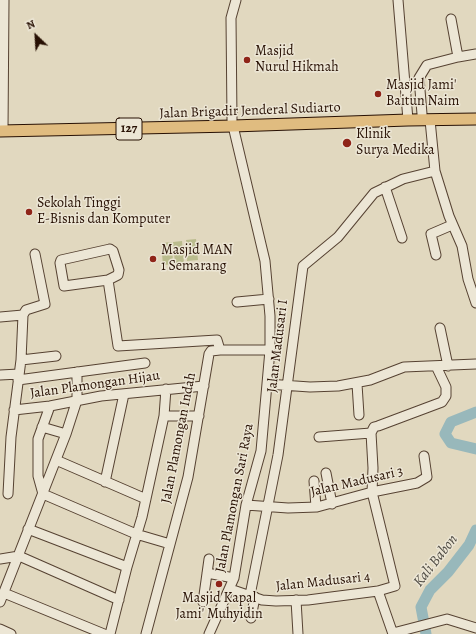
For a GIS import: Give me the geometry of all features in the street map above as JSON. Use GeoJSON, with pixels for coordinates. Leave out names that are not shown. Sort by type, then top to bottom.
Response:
{"type":"FeatureCollection","features":[{"type":"Feature","properties":{"kind":"main road","name":"Jalan Brigadir Jenderal Sudiarto"},"geometry":{"type":"LineString","coordinates":[[2,127],[232,123],[476,114]]}},
{"type":"Feature","properties":{"kind":"main road","name":"Jalan Brigadir Jenderal Sudiarto"},"geometry":{"type":"LineString","coordinates":[[426,117],[476,120]]}},
{"type":"Feature","properties":{"kind":"street"},"geometry":{"type":"LineString","coordinates":[[2,127],[4,0]]}},
{"type":"Feature","properties":{"kind":"street"},"geometry":{"type":"LineString","coordinates":[[398,0],[408,117]]}},
{"type":"Feature","properties":{"kind":"street","name":"Jalan Plamongan Sari Raya"},"geometry":{"type":"LineString","coordinates":[[209,634],[234,578],[246,505],[278,386],[270,350],[269,299],[263,250],[232,123],[234,3]]}},
{"type":"Feature","properties":{"kind":"street"},"geometry":{"type":"LineString","coordinates":[[451,19],[458,57]]}},
{"type":"Feature","properties":{"kind":"street"},"geometry":{"type":"LineString","coordinates":[[476,54],[430,64],[421,73],[419,78],[435,171],[452,226],[462,246],[476,303]]}},
{"type":"Feature","properties":{"kind":"street","name":"Jalan Madusari I"},"geometry":{"type":"LineString","coordinates":[[251,618],[267,508],[278,455],[278,386],[303,266],[338,237],[369,197],[403,179],[435,171]]}},
{"type":"Feature","properties":{"kind":"street"},"geometry":{"type":"LineString","coordinates":[[386,187],[402,238]]}},
{"type":"Feature","properties":{"kind":"street"},"geometry":{"type":"LineString","coordinates":[[436,256],[431,234],[452,226]]}},
{"type":"Feature","properties":{"kind":"street"},"geometry":{"type":"LineString","coordinates":[[113,250],[119,273],[108,280],[66,287],[64,285],[60,261],[63,259],[113,250]]}},
{"type":"Feature","properties":{"kind":"street"},"geometry":{"type":"LineString","coordinates":[[8,494],[10,437],[19,377],[23,315],[26,310],[45,304],[35,254]]}},
{"type":"Feature","properties":{"kind":"street"},"geometry":{"type":"LineString","coordinates":[[108,280],[118,346],[217,340],[220,350],[270,350]]}},
{"type":"Feature","properties":{"kind":"street"},"geometry":{"type":"LineString","coordinates":[[237,302],[269,299]]}},
{"type":"Feature","properties":{"kind":"street"},"geometry":{"type":"LineString","coordinates":[[0,317],[23,315]]}},
{"type":"Feature","properties":{"kind":"street"},"geometry":{"type":"LineString","coordinates":[[440,328],[448,366]]}},
{"type":"Feature","properties":{"kind":"street","name":"Jalan Plamongan Indah"},"geometry":{"type":"LineString","coordinates":[[146,634],[188,477],[209,354],[212,351],[220,350]]}},
{"type":"Feature","properties":{"kind":"street"},"geometry":{"type":"LineString","coordinates":[[20,360],[56,356]]}},
{"type":"Feature","properties":{"kind":"street","name":"Jalan Plamongan Hijau"},"geometry":{"type":"LineString","coordinates":[[0,375],[19,377],[77,372],[145,363]]}},
{"type":"Feature","properties":{"kind":"street"},"geometry":{"type":"LineString","coordinates":[[278,386],[310,388],[357,384],[404,367],[476,364]]}},
{"type":"Feature","properties":{"kind":"street"},"geometry":{"type":"LineString","coordinates":[[372,492],[373,468],[371,433],[374,427],[442,402],[446,396],[446,387],[436,366]]}},
{"type":"Feature","properties":{"kind":"street"},"geometry":{"type":"LineString","coordinates":[[77,372],[77,400],[66,434],[1,599],[104,634]]}},
{"type":"Feature","properties":{"kind":"street"},"geometry":{"type":"LineString","coordinates":[[357,384],[359,415]]}},
{"type":"Feature","properties":{"kind":"street","name":"Jalan Plamongan Hijau"},"geometry":{"type":"LineString","coordinates":[[14,410],[50,406],[77,400],[124,394],[204,386]]}},
{"type":"Feature","properties":{"kind":"street"},"geometry":{"type":"LineString","coordinates":[[110,634],[146,499],[164,416],[166,389]]}},
{"type":"Feature","properties":{"kind":"street"},"geometry":{"type":"LineString","coordinates":[[105,482],[124,394]]}},
{"type":"Feature","properties":{"kind":"street"},"geometry":{"type":"LineString","coordinates":[[43,494],[38,476],[38,439],[50,406]]}},
{"type":"Feature","properties":{"kind":"street"},"geometry":{"type":"LineString","coordinates":[[164,416],[199,416]]}},
{"type":"Feature","properties":{"kind":"street"},"geometry":{"type":"LineString","coordinates":[[42,427],[66,434]]}},
{"type":"Feature","properties":{"kind":"street"},"geometry":{"type":"LineString","coordinates":[[319,436],[371,433]]}},
{"type":"Feature","properties":{"kind":"street","name":"Jalan Madusari 3"},"geometry":{"type":"LineString","coordinates":[[246,505],[267,508],[316,507],[332,504],[372,492],[417,483],[425,479],[428,474],[424,456]]}},
{"type":"Feature","properties":{"kind":"street"},"geometry":{"type":"LineString","coordinates":[[56,460],[146,499]]}},
{"type":"Feature","properties":{"kind":"street"},"geometry":{"type":"LineString","coordinates":[[326,473],[332,504]]}},
{"type":"Feature","properties":{"kind":"street"},"geometry":{"type":"LineString","coordinates":[[314,481],[316,507]]}},
{"type":"Feature","properties":{"kind":"street","name":"Jalan Madusari 4"},"geometry":{"type":"LineString","coordinates":[[230,589],[269,602],[378,591],[395,586],[372,492]]}},
{"type":"Feature","properties":{"kind":"street"},"geometry":{"type":"LineString","coordinates":[[43,494],[136,534],[170,544]]}},
{"type":"Feature","properties":{"kind":"street"},"geometry":{"type":"LineString","coordinates":[[28,529],[127,567]]}},
{"type":"Feature","properties":{"kind":"street"},"geometry":{"type":"LineString","coordinates":[[0,559],[19,556],[119,600]]}},
{"type":"Feature","properties":{"kind":"street"},"geometry":{"type":"LineString","coordinates":[[202,602],[209,559]]}},
{"type":"Feature","properties":{"kind":"street"},"geometry":{"type":"LineString","coordinates":[[207,573],[234,578]]}},
{"type":"Feature","properties":{"kind":"street"},"geometry":{"type":"LineString","coordinates":[[378,591],[393,633],[447,619],[476,628]]}},
{"type":"Feature","properties":{"kind":"street"},"geometry":{"type":"LineString","coordinates":[[296,600],[298,634]]}},
{"type":"Feature","properties":{"kind":"street"},"geometry":{"type":"LineString","coordinates":[[0,629],[11,634]]}},
{"type":"Feature","properties":{"kind":"green space"},"geometry":{"type":"Polygon","coordinates":[[[196,239],[198,260],[187,261],[186,240],[196,239]]]}},
{"type":"Feature","properties":{"kind":"green space"},"geometry":{"type":"Polygon","coordinates":[[[182,241],[184,263],[175,264],[173,242],[182,241]]]}},
{"type":"Feature","properties":{"kind":"green space"},"geometry":{"type":"Polygon","coordinates":[[[172,242],[173,264],[163,265],[161,243],[172,242]]]}},
{"type":"Feature","properties":{"kind":"waterway","name":"Kali Babon"},"geometry":{"type":"LineString","coordinates":[[476,412],[451,422],[445,434],[451,443],[476,449]]}},
{"type":"Feature","properties":{"kind":"waterway","name":"Kali Babon"},"geometry":{"type":"LineString","coordinates":[[426,634],[421,607],[430,590],[448,572],[469,545],[476,530]]}},
{"type":"Feature","properties":{"kind":"place","name":"Masjid Nurul Hikmah"},"geometry":{"type":"Point","coordinates":[247,60]}},
{"type":"Feature","properties":{"kind":"place","name":"Masjid Jami' Baitun Naim"},"geometry":{"type":"Point","coordinates":[378,94]}},
{"type":"Feature","properties":{"kind":"place","name":"Klinik Surya Medika"},"geometry":{"type":"Point","coordinates":[347,143]}},
{"type":"Feature","properties":{"kind":"place","name":"Sekolah Tinggi E-Bisnis dan Komputer"},"geometry":{"type":"Point","coordinates":[29,212]}},
{"type":"Feature","properties":{"kind":"place","name":"Masjid MAN 1 Semarang"},"geometry":{"type":"Point","coordinates":[153,259]}},
{"type":"Feature","properties":{"kind":"place","name":"Masjid Kapal Jami' Muhyidin"},"geometry":{"type":"Point","coordinates":[219,584]}}]}
